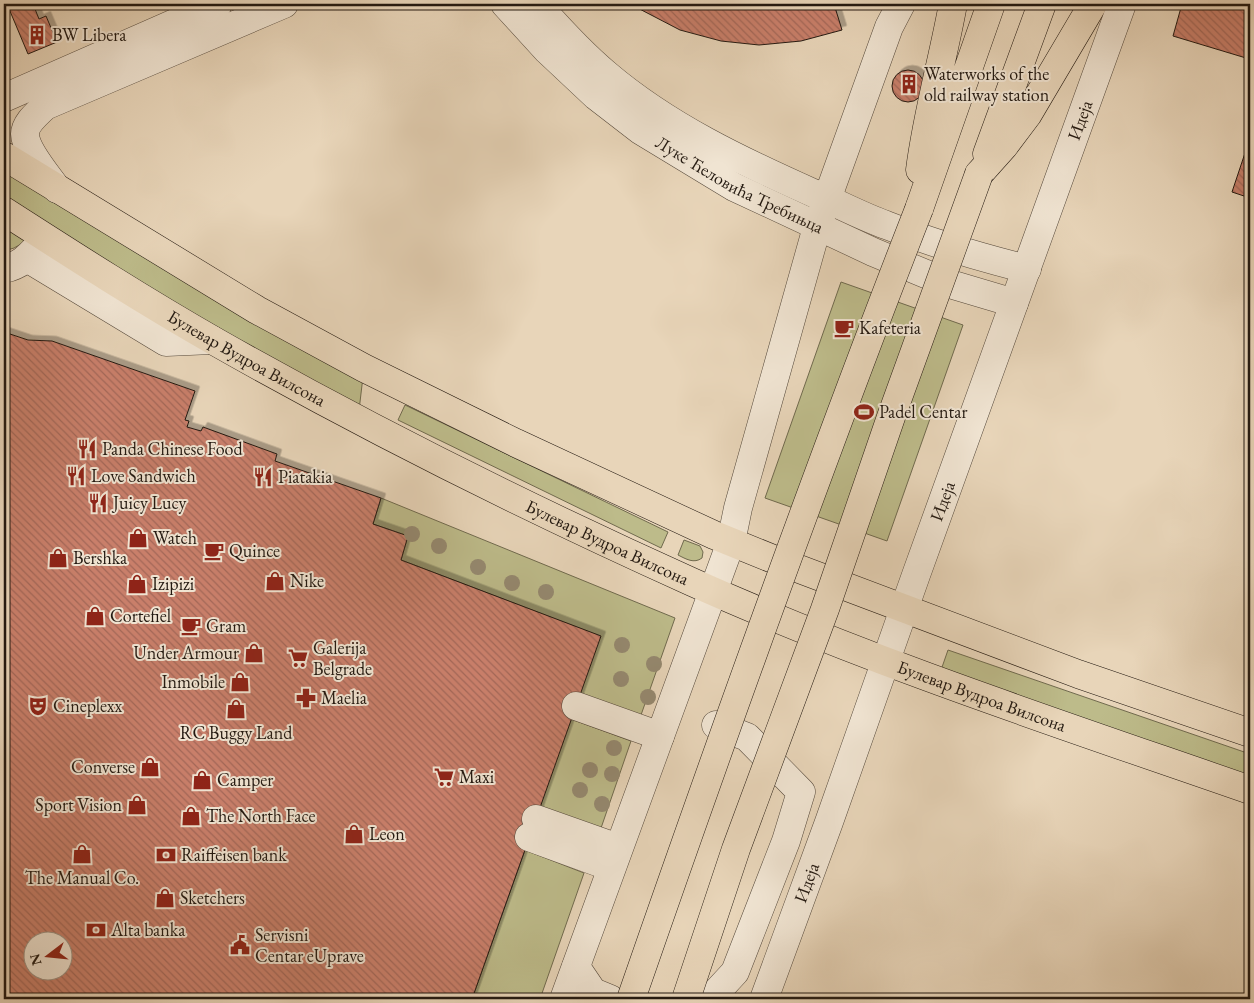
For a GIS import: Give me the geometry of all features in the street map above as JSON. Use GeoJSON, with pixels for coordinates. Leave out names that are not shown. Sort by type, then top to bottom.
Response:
{"type":"FeatureCollection","features":[{"type":"Feature","properties":{"kind":"main road"},"geometry":{"type":"LineString","coordinates":[[919,209],[919,178],[923,142],[953,4]]}},
{"type":"Feature","properties":{"kind":"main road"},"geometry":{"type":"LineString","coordinates":[[631,999],[787,561],[860,361],[919,209],[992,4]]}},
{"type":"Feature","properties":{"kind":"main road"},"geometry":{"type":"LineString","coordinates":[[686,999],[736,849],[825,608],[891,417],[1042,4]]}},
{"type":"Feature","properties":{"kind":"main road"},"geometry":{"type":"LineString","coordinates":[[979,174],[1004,146],[1028,114],[1093,4]]}},
{"type":"Feature","properties":{"kind":"main road"},"geometry":{"type":"LineString","coordinates":[[4,156],[257,310],[364,368],[516,443],[731,542],[778,561],[1078,674],[1250,733]]}},
{"type":"Feature","properties":{"kind":"main road","name":"Булевар Вудроа Вилсона"},"geometry":{"type":"LineString","coordinates":[[4,211],[212,340],[324,402],[518,500],[713,590],[886,662],[1250,790]]}},
{"type":"Feature","properties":{"kind":"street"},"geometry":{"type":"LineString","coordinates":[[4,98],[218,4]]}},
{"type":"Feature","properties":{"kind":"street"},"geometry":{"type":"LineString","coordinates":[[58,189],[27,145],[25,134],[31,121],[46,106],[284,4]]}},
{"type":"Feature","properties":{"kind":"street","name":"Луке Ћеловића Требињца"},"geometry":{"type":"LineString","coordinates":[[505,4],[547,50],[589,90],[640,130],[734,187],[817,226],[950,284],[1014,303]]}},
{"type":"Feature","properties":{"kind":"street","name":"Луке Ћеловића Требињца"},"geometry":{"type":"LineString","coordinates":[[537,4],[560,30],[607,75],[649,106],[707,143],[763,171],[884,225],[962,252],[1027,269]]}},
{"type":"Feature","properties":{"kind":"street"},"geometry":{"type":"LineString","coordinates":[[564,999],[731,542],[738,508],[817,226],[889,27],[900,4]]}},
{"type":"Feature","properties":{"kind":"street","name":"Идеја"},"geometry":{"type":"LineString","coordinates":[[764,999],[1122,4]]}},
{"type":"Feature","properties":{"kind":"street"},"geometry":{"type":"LineString","coordinates":[[46,238],[16,264],[166,342],[212,340]]}},
{"type":"Feature","properties":{"kind":"street"},"geometry":{"type":"LineString","coordinates":[[620,999],[716,725],[778,561]]}},
{"type":"Feature","properties":{"kind":"street"},"geometry":{"type":"LineString","coordinates":[[576,706],[660,736]]}},
{"type":"Feature","properties":{"kind":"street"},"geometry":{"type":"LineString","coordinates":[[710,999],[735,972],[786,841],[801,792],[746,737],[716,725]]}},
{"type":"Feature","properties":{"kind":"street"},"geometry":{"type":"LineString","coordinates":[[533,828],[615,857]]}},
{"type":"Feature","properties":{"kind":"street"},"geometry":{"type":"LineString","coordinates":[[576,967],[593,992],[610,999]]}},
{"type":"Feature","properties":{"kind":"shaded area"},"geometry":{"type":"Polygon","coordinates":[[[4,155],[364,368],[358,419],[4,211],[4,155]]]}},
{"type":"Feature","properties":{"kind":"shaded area"},"geometry":{"type":"Polygon","coordinates":[[[4,224],[28,240],[4,251],[4,224]]]}},
{"type":"Feature","properties":{"kind":"shaded area","name":"Padel Centar"},"geometry":{"type":"Polygon","coordinates":[[[841,282],[963,325],[887,541],[765,498],[841,282]]]}},
{"type":"Feature","properties":{"kind":"shaded area"},"geometry":{"type":"Polygon","coordinates":[[[405,405],[668,532],[661,548],[398,420],[405,405]]]}},
{"type":"Feature","properties":{"kind":"shaded area"},"geometry":{"type":"Polygon","coordinates":[[[381,498],[675,618],[641,715],[580,693],[600,636],[401,560],[408,536],[373,524],[381,498]]]}},
{"type":"Feature","properties":{"kind":"shaded area"},"geometry":{"type":"Polygon","coordinates":[[[684,540],[700,546],[703,552],[702,558],[693,561],[678,555],[684,540]]]}},
{"type":"Feature","properties":{"kind":"shaded area"},"geometry":{"type":"Polygon","coordinates":[[[948,650],[1250,754],[1250,777],[940,673],[948,650]]]}},
{"type":"Feature","properties":{"kind":"shaded area"},"geometry":{"type":"Polygon","coordinates":[[[571,719],[631,741],[600,831],[539,809],[571,719]]]}},
{"type":"Feature","properties":{"kind":"shaded area"},"geometry":{"type":"Polygon","coordinates":[[[525,850],[584,873],[540,999],[472,999],[525,850]]]}},
{"type":"Feature","properties":{"kind":"building","name":"BW Libera"},"geometry":{"type":"Polygon","coordinates":[[[7,4],[33,4],[39,19],[46,16],[57,42],[28,54],[7,4]]]}},
{"type":"Feature","properties":{"kind":"building"},"geometry":{"type":"Polygon","coordinates":[[[630,4],[834,4],[842,30],[801,41],[759,45],[721,41],[680,30],[630,4]]]}},
{"type":"Feature","properties":{"kind":"building"},"geometry":{"type":"Polygon","coordinates":[[[1182,4],[1250,4],[1250,45],[1246,58],[1173,36],[1182,4]]]}},
{"type":"Feature","properties":{"kind":"building","name":"Waterworks of the old railway station"},"geometry":{"type":"Polygon","coordinates":[[[908,70],[920,74],[924,86],[920,98],[908,102],[896,98],[892,86],[896,74],[908,70]]]}},
{"type":"Feature","properties":{"kind":"building"},"geometry":{"type":"Polygon","coordinates":[[[1250,138],[1250,198],[1232,192],[1250,138]]]}},
{"type":"Feature","properties":{"kind":"building","name":"Galerija Belgrade"},"geometry":{"type":"Polygon","coordinates":[[[4,332],[28,340],[52,341],[195,391],[185,420],[189,421],[187,427],[201,431],[203,427],[277,454],[275,461],[381,498],[373,524],[408,536],[401,560],[601,636],[472,999],[168,999],[153,995],[151,999],[4,999],[4,332]]]}},
{"type":"Feature","properties":{"kind":"place","name":"BW Libera"},"geometry":{"type":"Point","coordinates":[37,35]}},
{"type":"Feature","properties":{"kind":"place","name":"Waterworks of the old railway station"},"geometry":{"type":"Point","coordinates":[909,84]}},
{"type":"Feature","properties":{"kind":"place","name":"Kafeteria"},"geometry":{"type":"Point","coordinates":[844,328]}},
{"type":"Feature","properties":{"kind":"place","name":"Padel Centar"},"geometry":{"type":"Point","coordinates":[864,412]}},
{"type":"Feature","properties":{"kind":"place","name":"Panda Chinese Food"},"geometry":{"type":"Point","coordinates":[87,449]}},
{"type":"Feature","properties":{"kind":"place","name":"Love Sandwich"},"geometry":{"type":"Point","coordinates":[76,476]}},
{"type":"Feature","properties":{"kind":"place","name":"Piatakia"},"geometry":{"type":"Point","coordinates":[263,477]}},
{"type":"Feature","properties":{"kind":"place","name":"Juicy Lucy"},"geometry":{"type":"Point","coordinates":[98,503]}},
{"type":"Feature","properties":{"kind":"place","name":"Watch"},"geometry":{"type":"Point","coordinates":[138,538]}},
{"type":"Feature","properties":{"kind":"place","name":"Quince"},"geometry":{"type":"Point","coordinates":[214,551]}},
{"type":"Feature","properties":{"kind":"place","name":"Bershka"},"geometry":{"type":"Point","coordinates":[58,558]}},
{"type":"Feature","properties":{"kind":"place","name":"Nike"},"geometry":{"type":"Point","coordinates":[275,581]}},
{"type":"Feature","properties":{"kind":"place","name":"Izipizi"},"geometry":{"type":"Point","coordinates":[137,584]}},
{"type":"Feature","properties":{"kind":"place","name":"Cortefiel"},"geometry":{"type":"Point","coordinates":[95,616]}},
{"type":"Feature","properties":{"kind":"place","name":"Gram"},"geometry":{"type":"Point","coordinates":[191,626]}},
{"type":"Feature","properties":{"kind":"place","name":"Under Armour"},"geometry":{"type":"Point","coordinates":[254,653]}},
{"type":"Feature","properties":{"kind":"place","name":"Galerija Belgrade"},"geometry":{"type":"Point","coordinates":[298,658]}},
{"type":"Feature","properties":{"kind":"place","name":"Inmobile"},"geometry":{"type":"Point","coordinates":[240,682]}},
{"type":"Feature","properties":{"kind":"place","name":"Maelia"},"geometry":{"type":"Point","coordinates":[306,698]}},
{"type":"Feature","properties":{"kind":"place","name":"Cineplexx"},"geometry":{"type":"Point","coordinates":[38,706]}},
{"type":"Feature","properties":{"kind":"place","name":"RC Buggy Land"},"geometry":{"type":"Point","coordinates":[236,709]}},
{"type":"Feature","properties":{"kind":"place","name":"Converse"},"geometry":{"type":"Point","coordinates":[150,767]}},
{"type":"Feature","properties":{"kind":"place","name":"Maxi"},"geometry":{"type":"Point","coordinates":[444,777]}},
{"type":"Feature","properties":{"kind":"place","name":"Camper"},"geometry":{"type":"Point","coordinates":[202,780]}},
{"type":"Feature","properties":{"kind":"place","name":"Sport Vision"},"geometry":{"type":"Point","coordinates":[137,805]}},
{"type":"Feature","properties":{"kind":"place","name":"The North Face"},"geometry":{"type":"Point","coordinates":[191,816]}},
{"type":"Feature","properties":{"kind":"place","name":"Leon"},"geometry":{"type":"Point","coordinates":[354,834]}},
{"type":"Feature","properties":{"kind":"place","name":"The Manual Co."},"geometry":{"type":"Point","coordinates":[82,854]}},
{"type":"Feature","properties":{"kind":"place","name":"Raiffeisen bank"},"geometry":{"type":"Point","coordinates":[166,855]}},
{"type":"Feature","properties":{"kind":"place","name":"Sketchers"},"geometry":{"type":"Point","coordinates":[165,898]}},
{"type":"Feature","properties":{"kind":"place","name":"Alta banka"},"geometry":{"type":"Point","coordinates":[96,930]}},
{"type":"Feature","properties":{"kind":"place","name":"Servisni Centar eUprave"},"geometry":{"type":"Point","coordinates":[240,945]}}]}
